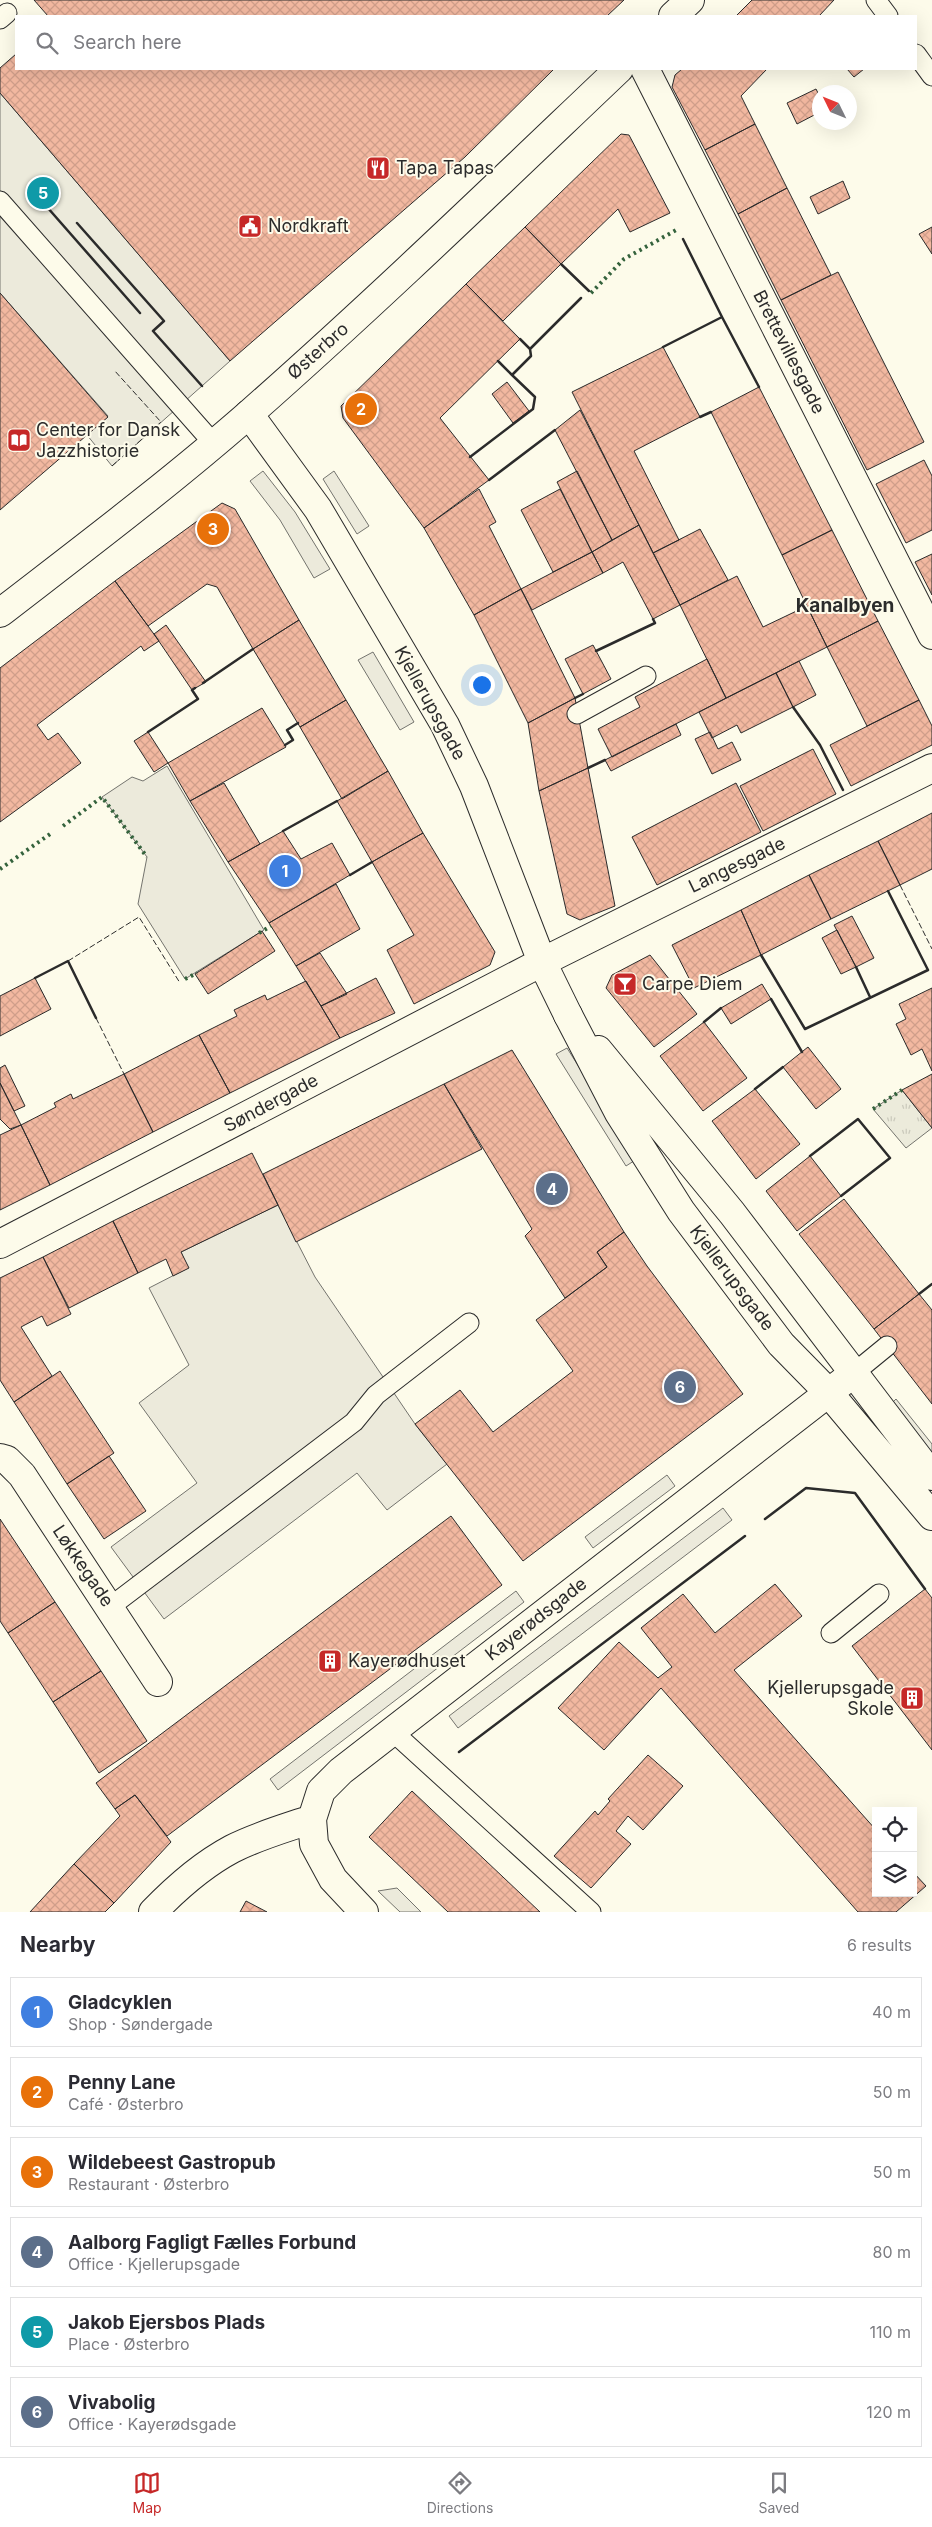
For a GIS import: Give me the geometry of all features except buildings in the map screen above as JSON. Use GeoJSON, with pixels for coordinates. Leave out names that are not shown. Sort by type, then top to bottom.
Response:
{"type":"FeatureCollection","features":[{"type":"Feature","properties":{"kind":"street"},"geometry":{"type":"LineString","coordinates":[[674,15],[690,0]]}},
{"type":"Feature","properties":{"kind":"street","name":"Østerbro"},"geometry":{"type":"LineString","coordinates":[[0,613],[136,509],[249,414],[422,257],[618,70]]}},
{"type":"Feature","properties":{"kind":"street","name":"Brettevillesgade"},"geometry":{"type":"LineString","coordinates":[[646,70],[932,635]]}},
{"type":"Feature","properties":{"kind":"street","name":"Kjellerupsgade"},"geometry":{"type":"LineString","coordinates":[[249,414],[318,509],[444,725],[474,786],[542,962],[619,1113],[681,1211],[781,1344],[828,1392],[932,1516]]}},
{"type":"Feature","properties":{"kind":"street","name":"Langesgade"},"geometry":{"type":"LineString","coordinates":[[542,962],[932,768]]}},
{"type":"Feature","properties":{"kind":"street","name":"Søndergade"},"geometry":{"type":"LineString","coordinates":[[0,1244],[542,962]]}},
{"type":"Feature","properties":{"kind":"street","name":"Kjellerupsgade"},"geometry":{"type":"LineString","coordinates":[[568,1014],[732,1213],[932,1476]]}},
{"type":"Feature","properties":{"kind":"street","name":"Kayerødsgade"},"geometry":{"type":"LineString","coordinates":[[312,1819],[321,1791],[340,1772],[854,1373]]}},
{"type":"Feature","properties":{"kind":"street","name":"Løkkegade"},"geometry":{"type":"LineString","coordinates":[[0,1458],[7,1460],[22,1475],[158,1682]]}},
{"type":"Feature","properties":{"kind":"street"},"geometry":{"type":"LineString","coordinates":[[153,1912],[186,1880],[209,1862],[234,1848],[312,1819],[314,1844],[333,1880],[364,1912]]}},
{"type":"Feature","properties":{"kind":"lane"},"geometry":{"type":"LineString","coordinates":[[876,0],[887,15]]}},
{"type":"Feature","properties":{"kind":"lane"},"geometry":{"type":"LineString","coordinates":[[917,55],[932,76]]}},
{"type":"Feature","properties":{"kind":"lane"},"geometry":{"type":"LineString","coordinates":[[0,201],[214,444]]}},
{"type":"Feature","properties":{"kind":"lane"},"geometry":{"type":"LineString","coordinates":[[577,714],[646,676]]}},
{"type":"Feature","properties":{"kind":"lane"},"geometry":{"type":"LineString","coordinates":[[110,1607],[354,1422],[376,1395],[469,1323]]}},
{"type":"Feature","properties":{"kind":"lane"},"geometry":{"type":"LineString","coordinates":[[854,1373],[887,1346]]}},
{"type":"Feature","properties":{"kind":"lane"},"geometry":{"type":"LineString","coordinates":[[831,1633],[879,1594]]}},
{"type":"Feature","properties":{"kind":"lane"},"geometry":{"type":"LineString","coordinates":[[392,1731],[591,1912]]}},
{"type":"Feature","properties":{"kind":"green space"},"geometry":{"type":"Polygon","coordinates":[[[902,1090],[932,1128],[906,1148],[873,1109],[902,1090]]]}},
{"type":"Feature","properties":{"kind":"shaded area"},"geometry":{"type":"Polygon","coordinates":[[[0,93],[230,361],[112,466],[87,435],[108,416],[0,293],[0,93]]]}},
{"type":"Feature","properties":{"kind":"shaded area"},"geometry":{"type":"Polygon","coordinates":[[[263,471],[295,512],[330,569],[314,578],[280,520],[250,481],[263,471]]]}},
{"type":"Feature","properties":{"kind":"shaded area"},"geometry":{"type":"Polygon","coordinates":[[[334,471],[369,526],[357,534],[323,479],[334,471]]]}},
{"type":"Feature","properties":{"kind":"shaded area"},"geometry":{"type":"Polygon","coordinates":[[[373,652],[414,722],[400,730],[358,660],[373,652]]]}},
{"type":"Feature","properties":{"kind":"shaded area"},"geometry":{"type":"Polygon","coordinates":[[[167,766],[264,930],[185,979],[138,904],[147,857],[102,797],[132,777],[143,781],[167,766]]]}},
{"type":"Feature","properties":{"kind":"shaded area"},"geometry":{"type":"Polygon","coordinates":[[[567,1048],[637,1159],[626,1166],[556,1054],[567,1048]]]}},
{"type":"Feature","properties":{"kind":"shaded area"},"geometry":{"type":"Polygon","coordinates":[[[278,1205],[315,1277],[415,1424],[447,1464],[387,1510],[357,1473],[164,1619],[111,1547],[197,1483],[139,1403],[189,1365],[149,1288],[188,1268],[181,1252],[278,1205]]]}},
{"type":"Feature","properties":{"kind":"shaded area"},"geometry":{"type":"Polygon","coordinates":[[[896,1399],[932,1444],[932,1462],[889,1406],[896,1399]]]}},
{"type":"Feature","properties":{"kind":"shaded area"},"geometry":{"type":"Polygon","coordinates":[[[667,1475],[675,1486],[593,1548],[585,1537],[667,1475]]]}},
{"type":"Feature","properties":{"kind":"shaded area"},"geometry":{"type":"Polygon","coordinates":[[[723,1508],[732,1520],[458,1728],[449,1716],[723,1508]]]}},
{"type":"Feature","properties":{"kind":"shaded area"},"geometry":{"type":"Polygon","coordinates":[[[516,1591],[524,1602],[278,1790],[270,1779],[516,1591]]]}},
{"type":"Feature","properties":{"kind":"shaded area"},"geometry":{"type":"Polygon","coordinates":[[[397,1888],[421,1912],[400,1912],[378,1891],[397,1888]]]}},
{"type":"Feature","properties":{"kind":"hedge"},"geometry":{"type":"LineString","coordinates":[[591,293],[624,259],[678,229]]}},
{"type":"Feature","properties":{"kind":"hedge"},"geometry":{"type":"LineString","coordinates":[[63,826],[102,797],[147,857]]}},
{"type":"Feature","properties":{"kind":"hedge"},"geometry":{"type":"LineString","coordinates":[[0,869],[53,832]]}},
{"type":"Feature","properties":{"kind":"hedge"},"geometry":{"type":"LineString","coordinates":[[259,933],[271,926]]}},
{"type":"Feature","properties":{"kind":"hedge"},"geometry":{"type":"LineString","coordinates":[[185,979],[197,973]]}},
{"type":"Feature","properties":{"kind":"hedge"},"geometry":{"type":"LineString","coordinates":[[873,1109],[902,1090]]}},
{"type":"Feature","properties":{"kind":"fence"},"geometry":{"type":"LineString","coordinates":[[112,466],[161,422],[114,370]]}},
{"type":"Feature","properties":{"kind":"fence"},"geometry":{"type":"LineString","coordinates":[[900,885],[932,949]]}},
{"type":"Feature","properties":{"kind":"fence"},"geometry":{"type":"LineString","coordinates":[[68,961],[139,917],[180,983]]}},
{"type":"Feature","properties":{"kind":"fence"},"geometry":{"type":"LineString","coordinates":[[96,1018],[124,1074]]}},
{"type":"Feature","properties":{"kind":"wall"},"geometry":{"type":"LineString","coordinates":[[41,184],[33,191],[140,313]]}},
{"type":"Feature","properties":{"kind":"wall"},"geometry":{"type":"LineString","coordinates":[[77,223],[164,321],[153,331],[202,386]]}},
{"type":"Feature","properties":{"kind":"wall"},"geometry":{"type":"LineString","coordinates":[[683,239],[722,317]]}},
{"type":"Feature","properties":{"kind":"wall"},"geometry":{"type":"LineString","coordinates":[[561,264],[589,291]]}},
{"type":"Feature","properties":{"kind":"wall"},"geometry":{"type":"LineString","coordinates":[[520,339],[530,349],[581,298]]}},
{"type":"Feature","properties":{"kind":"wall"},"geometry":{"type":"LineString","coordinates":[[663,347],[722,317],[759,387]]}},
{"type":"Feature","properties":{"kind":"wall"},"geometry":{"type":"LineString","coordinates":[[498,361],[512,375],[531,356],[530,349]]}},
{"type":"Feature","properties":{"kind":"wall"},"geometry":{"type":"LineString","coordinates":[[470,457],[533,409],[535,397],[512,375]]}},
{"type":"Feature","properties":{"kind":"wall"},"geometry":{"type":"LineString","coordinates":[[700,417],[711,412]]}},
{"type":"Feature","properties":{"kind":"wall"},"geometry":{"type":"LineString","coordinates":[[489,480],[555,430]]}},
{"type":"Feature","properties":{"kind":"wall"},"geometry":{"type":"LineString","coordinates":[[596,651],[655,623],[653,619]]}},
{"type":"Feature","properties":{"kind":"wall"},"geometry":{"type":"LineString","coordinates":[[203,683],[253,649]]}},
{"type":"Feature","properties":{"kind":"wall"},"geometry":{"type":"LineString","coordinates":[[148,732],[198,699],[192,690],[195,688]]}},
{"type":"Feature","properties":{"kind":"wall"},"geometry":{"type":"LineString","coordinates":[[575,698],[583,694]]}},
{"type":"Feature","properties":{"kind":"wall"},"geometry":{"type":"LineString","coordinates":[[793,707],[820,745],[843,790]]}},
{"type":"Feature","properties":{"kind":"wall"},"geometry":{"type":"LineString","coordinates":[[285,745],[293,740],[287,730],[298,723]]}},
{"type":"Feature","properties":{"kind":"wall"},"geometry":{"type":"LineString","coordinates":[[588,768],[605,760]]}},
{"type":"Feature","properties":{"kind":"wall"},"geometry":{"type":"LineString","coordinates":[[283,831],[337,801]]}},
{"type":"Feature","properties":{"kind":"wall"},"geometry":{"type":"LineString","coordinates":[[350,875],[372,862]]}},
{"type":"Feature","properties":{"kind":"wall"},"geometry":{"type":"LineString","coordinates":[[761,955],[805,1029],[928,970],[888,891]]}},
{"type":"Feature","properties":{"kind":"wall"},"geometry":{"type":"LineString","coordinates":[[35,978],[68,961],[96,1018]]}},
{"type":"Feature","properties":{"kind":"wall"},"geometry":{"type":"LineString","coordinates":[[856,967],[870,997]]}},
{"type":"Feature","properties":{"kind":"wall"},"geometry":{"type":"LineString","coordinates":[[771,999],[802,1052]]}},
{"type":"Feature","properties":{"kind":"wall"},"geometry":{"type":"LineString","coordinates":[[704,1022],[721,1008]]}},
{"type":"Feature","properties":{"kind":"wall"},"geometry":{"type":"LineString","coordinates":[[755,1089],[783,1067]]}},
{"type":"Feature","properties":{"kind":"wall"},"geometry":{"type":"LineString","coordinates":[[810,1156],[858,1119],[890,1158],[841,1196]]}},
{"type":"Feature","properties":{"kind":"wall"},"geometry":{"type":"LineString","coordinates":[[919,1294],[932,1284]]}},
{"type":"Feature","properties":{"kind":"wall"},"geometry":{"type":"LineString","coordinates":[[765,1519],[806,1488],[855,1493],[925,1589]]}},
{"type":"Feature","properties":{"kind":"wall"},"geometry":{"type":"LineString","coordinates":[[459,1752],[745,1536]]}},
{"type":"Feature","properties":{"kind":"place","name":"Tapa Tapas"},"geometry":{"type":"Point","coordinates":[378,168]}},
{"type":"Feature","properties":{"kind":"place","name":"Jakob Ejersbos Plads"},"geometry":{"type":"Point","coordinates":[43,193]}},
{"type":"Feature","properties":{"kind":"place","name":"Nordkraft"},"geometry":{"type":"Point","coordinates":[250,226]}},
{"type":"Feature","properties":{"kind":"place","name":"Penny Lane"},"geometry":{"type":"Point","coordinates":[361,409]}},
{"type":"Feature","properties":{"kind":"place","name":"Center for Dansk Jazzhistorie"},"geometry":{"type":"Point","coordinates":[19,440]}},
{"type":"Feature","properties":{"kind":"place","name":"Wildebeest Gastropub"},"geometry":{"type":"Point","coordinates":[213,529]}},
{"type":"Feature","properties":{"kind":"place","name":"Gladcyklen"},"geometry":{"type":"Point","coordinates":[285,871]}},
{"type":"Feature","properties":{"kind":"place","name":"Carpe Diem"},"geometry":{"type":"Point","coordinates":[625,984]}},
{"type":"Feature","properties":{"kind":"place","name":"Aalborg Fagligt Fælles Forbund"},"geometry":{"type":"Point","coordinates":[552,1189]}},
{"type":"Feature","properties":{"kind":"place","name":"Vivabolig"},"geometry":{"type":"Point","coordinates":[680,1387]}},
{"type":"Feature","properties":{"kind":"place","name":"Kayerødhuset"},"geometry":{"type":"Point","coordinates":[330,1661]}},
{"type":"Feature","properties":{"kind":"place","name":"Kjellerupsgade Skole"},"geometry":{"type":"Point","coordinates":[912,1698]}},
{"type":"Feature","properties":{"kind":"district","name":"Kanalbyen"},"geometry":{"type":"Point","coordinates":[845,605]}}]}
